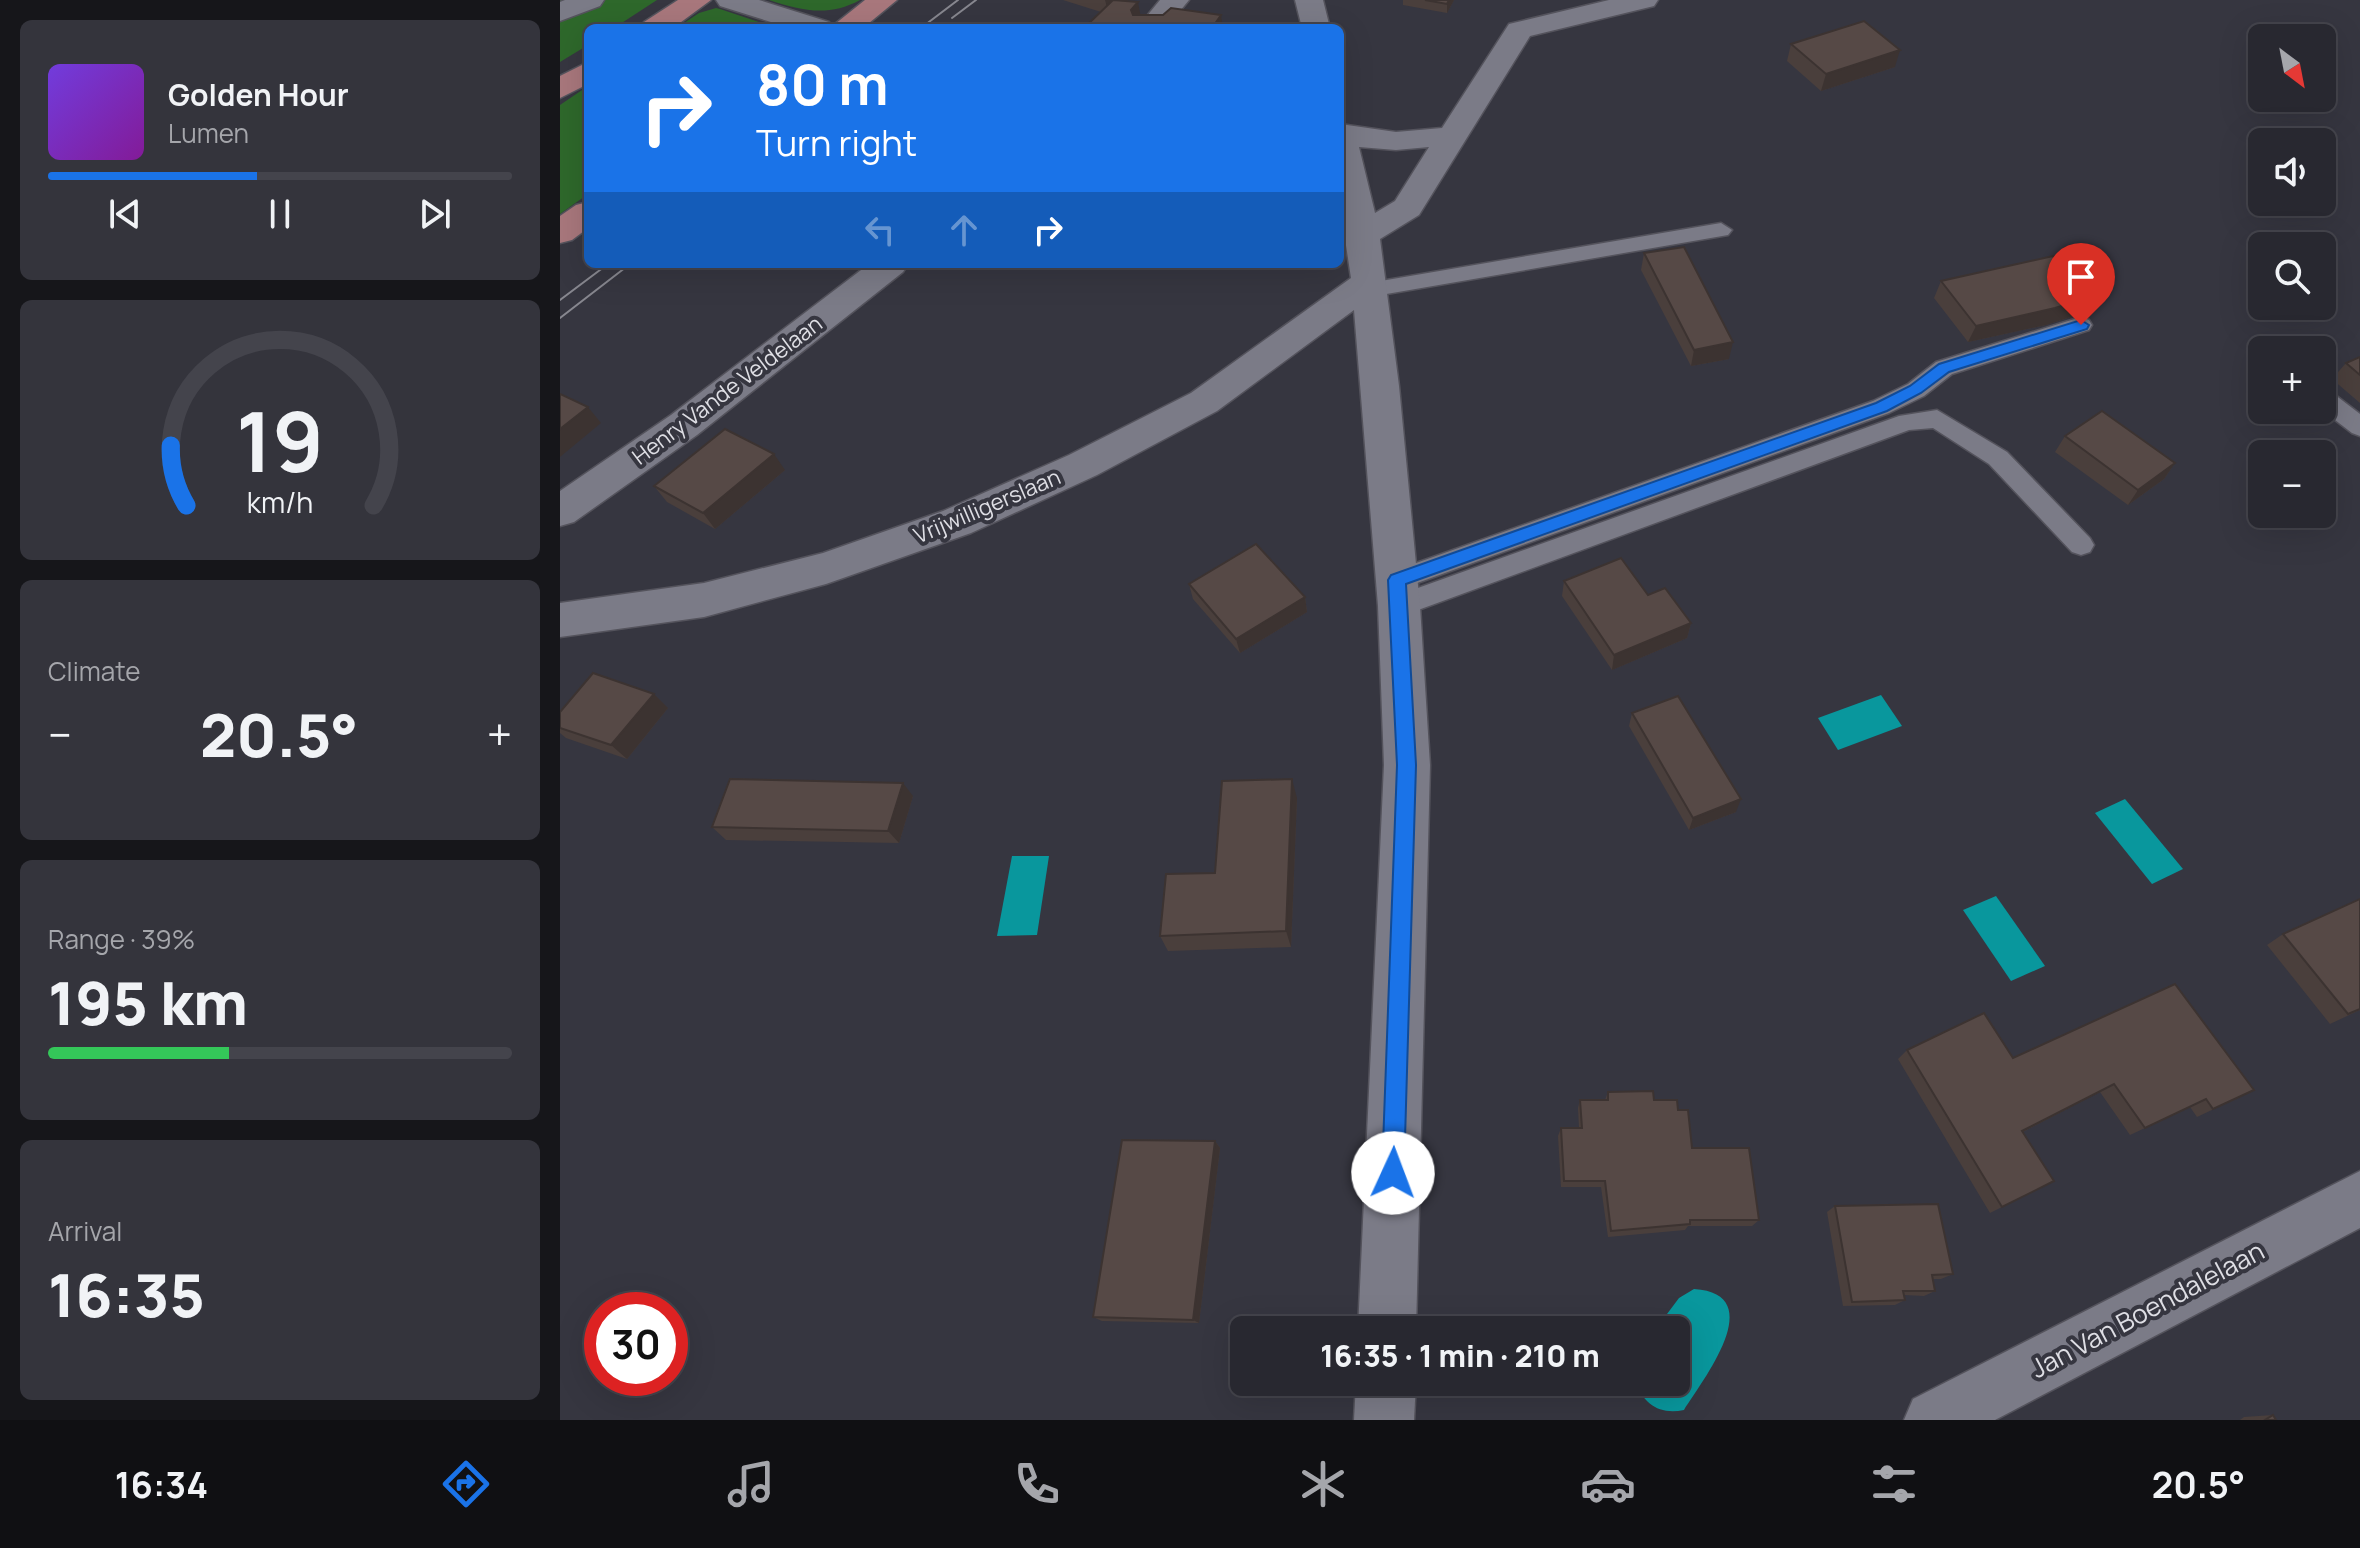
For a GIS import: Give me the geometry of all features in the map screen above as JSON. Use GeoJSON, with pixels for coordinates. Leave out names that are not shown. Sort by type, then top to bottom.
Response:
{"type":"FeatureCollection","features":[{"type":"Feature","properties":{"kind":"main road"},"geometry":{"type":"LineString","coordinates":[[660,24],[697,0]]}},
{"type":"Feature","properties":{"kind":"main road"},"geometry":{"type":"LineString","coordinates":[[850,24],[883,0]]}},
{"type":"Feature","properties":{"kind":"main road"},"geometry":{"type":"LineString","coordinates":[[560,89],[584,74]]}},
{"type":"Feature","properties":{"kind":"main road"},"geometry":{"type":"LineString","coordinates":[[560,232],[584,215]]}},
{"type":"Feature","properties":{"kind":"street"},"geometry":{"type":"LineString","coordinates":[[560,12],[590,0]]}},
{"type":"Feature","properties":{"kind":"street"},"geometry":{"type":"LineString","coordinates":[[730,0],[806,24]]}},
{"type":"Feature","properties":{"kind":"street"},"geometry":{"type":"LineString","coordinates":[[1154,24],[1175,0]]}},
{"type":"Feature","properties":{"kind":"street"},"geometry":{"type":"LineString","coordinates":[[1309,0],[1315,24]]}},
{"type":"Feature","properties":{"kind":"street"},"geometry":{"type":"LineString","coordinates":[[1363,235],[1407,208],[1452,136],[1516,18],[1644,0]]}},
{"type":"Feature","properties":{"kind":"street"},"geometry":{"type":"LineString","coordinates":[[1344,134],[1396,141],[1452,136]]}},
{"type":"Feature","properties":{"kind":"street"},"geometry":{"type":"LineString","coordinates":[[1344,152],[1363,235],[1369,286],[1398,593],[1407,765],[1387,1316]]}},
{"type":"Feature","properties":{"kind":"street","name":"Henry Vande Veldelaan"},"geometry":{"type":"LineString","coordinates":[[560,511],[684,425],[886,268]]}},
{"type":"Feature","properties":{"kind":"street","name":"Vrijwilligerslaan"},"geometry":{"type":"LineString","coordinates":[[560,620],[704,600],[826,568],[957,522],[1083,465],[1204,402],[1369,286]]}},
{"type":"Feature","properties":{"kind":"street","name":"Jan Van Boendalelaan"},"geometry":{"type":"LineString","coordinates":[[1934,1420],[2360,1198]]}},
{"type":"Feature","properties":{"kind":"street"},"geometry":{"type":"LineString","coordinates":[[1384,1420],[1385,1396]]}},
{"type":"Feature","properties":{"kind":"lane"},"geometry":{"type":"LineString","coordinates":[[1369,286],[1721,230]]}},
{"type":"Feature","properties":{"kind":"lane"},"geometry":{"type":"LineString","coordinates":[[1398,593],[1881,407],[1916,390],[1944,368],[2081,325]]}},
{"type":"Feature","properties":{"kind":"lane"},"geometry":{"type":"LineString","coordinates":[[2336,408],[2360,427]]}},
{"type":"Feature","properties":{"kind":"lane"},"geometry":{"type":"LineString","coordinates":[[1398,593],[1907,422],[1937,419],[1998,458],[2081,545]]}},
{"type":"Feature","properties":{"kind":"green space"},"geometry":{"type":"Polygon","coordinates":[[[560,0],[657,0],[620,24],[584,24],[584,47],[560,62],[560,0]]]}},
{"type":"Feature","properties":{"kind":"green space"},"geometry":{"type":"Polygon","coordinates":[[[769,0],[860,0],[837,9],[815,10],[769,0]]]}},
{"type":"Feature","properties":{"kind":"green space"},"geometry":{"type":"Polygon","coordinates":[[[716,8],[765,24],[684,23],[699,13],[716,8]]]}},
{"type":"Feature","properties":{"kind":"green space"},"geometry":{"type":"Polygon","coordinates":[[[584,89],[584,197],[560,214],[560,105],[584,89]]]}},
{"type":"Feature","properties":{"kind":"water"},"geometry":{"type":"Polygon","coordinates":[[[1881,695],[1902,726],[1838,750],[1818,718],[1881,695]]]}},
{"type":"Feature","properties":{"kind":"water"},"geometry":{"type":"Polygon","coordinates":[[[2125,799],[2183,869],[2152,884],[2095,813],[2125,799]]]}},
{"type":"Feature","properties":{"kind":"water"},"geometry":{"type":"Polygon","coordinates":[[[1012,856],[1049,856],[1037,935],[997,936],[1012,856]]]}},
{"type":"Feature","properties":{"kind":"water"},"geometry":{"type":"Polygon","coordinates":[[[1996,896],[2045,966],[2011,981],[1963,910],[1996,896]]]}},
{"type":"Feature","properties":{"kind":"water"},"geometry":{"type":"Polygon","coordinates":[[[1694,1289],[1716,1294],[1727,1306],[1729,1322],[1725,1340],[1715,1360],[1684,1410],[1667,1411],[1654,1406],[1643,1396],[1690,1396],[1690,1316],[1666,1316],[1679,1298],[1694,1289]]]}},
{"type":"Feature","properties":{"kind":"building"},"geometry":{"type":"Polygon","coordinates":[[[1113,0],[1138,2],[1131,10],[1133,15],[1163,15],[1171,8],[1221,15],[1215,24],[1088,24],[1113,0]]]}},
{"type":"Feature","properties":{"kind":"building"},"geometry":{"type":"Polygon","coordinates":[[[1425,0],[1449,0],[1447,4],[1425,0]]]}},
{"type":"Feature","properties":{"kind":"building"},"geometry":{"type":"Polygon","coordinates":[[[1864,21],[1900,50],[1826,74],[1791,44],[1864,21]]]}},
{"type":"Feature","properties":{"kind":"building"},"geometry":{"type":"Polygon","coordinates":[[[1684,247],[1733,342],[1694,350],[1644,253],[1684,247]]]}},
{"type":"Feature","properties":{"kind":"building"},"geometry":{"type":"Polygon","coordinates":[[[2053,256],[2088,298],[1976,326],[1941,281],[2053,256]]]}},
{"type":"Feature","properties":{"kind":"building"},"geometry":{"type":"Polygon","coordinates":[[[2360,357],[2360,375],[2346,363],[2360,357]]]}},
{"type":"Feature","properties":{"kind":"building"},"geometry":{"type":"Polygon","coordinates":[[[560,394],[588,407],[560,429],[560,394]]]}},
{"type":"Feature","properties":{"kind":"building"},"geometry":{"type":"Polygon","coordinates":[[[2102,411],[2175,463],[2138,490],[2065,436],[2102,411]]]}},
{"type":"Feature","properties":{"kind":"building"},"geometry":{"type":"Polygon","coordinates":[[[725,429],[774,454],[703,513],[654,486],[725,429]]]}},
{"type":"Feature","properties":{"kind":"building"},"geometry":{"type":"Polygon","coordinates":[[[1256,544],[1305,597],[1236,639],[1189,584],[1256,544]]]}},
{"type":"Feature","properties":{"kind":"building"},"geometry":{"type":"Polygon","coordinates":[[[1621,558],[1648,595],[1665,588],[1691,623],[1614,655],[1564,581],[1621,558]]]}},
{"type":"Feature","properties":{"kind":"building"},"geometry":{"type":"Polygon","coordinates":[[[593,673],[654,694],[611,745],[560,728],[560,712],[593,673]]]}},
{"type":"Feature","properties":{"kind":"building"},"geometry":{"type":"Polygon","coordinates":[[[1678,696],[1741,799],[1693,818],[1632,713],[1678,696]]]}},
{"type":"Feature","properties":{"kind":"building"},"geometry":{"type":"Polygon","coordinates":[[[730,779],[903,783],[888,831],[712,827],[730,779]]]}},
{"type":"Feature","properties":{"kind":"building"},"geometry":{"type":"Polygon","coordinates":[[[1292,779],[1286,931],[1160,936],[1166,874],[1215,873],[1222,781],[1292,779]]]}},
{"type":"Feature","properties":{"kind":"building"},"geometry":{"type":"Polygon","coordinates":[[[2360,899],[2360,1009],[2348,1014],[2283,934],[2360,899]]]}},
{"type":"Feature","properties":{"kind":"building"},"geometry":{"type":"Polygon","coordinates":[[[2175,984],[2254,1090],[2213,1109],[2206,1099],[2145,1128],[2114,1084],[2022,1131],[2054,1181],[2002,1207],[1907,1050],[1984,1013],[2013,1058],[2175,984]]]}},
{"type":"Feature","properties":{"kind":"building"},"geometry":{"type":"Polygon","coordinates":[[[1653,1091],[1654,1100],[1677,1100],[1678,1110],[1688,1110],[1692,1148],[1749,1148],[1759,1220],[1690,1220],[1690,1224],[1611,1231],[1605,1181],[1564,1181],[1561,1128],[1582,1128],[1580,1100],[1608,1100],[1608,1092],[1653,1091]]]}},
{"type":"Feature","properties":{"kind":"building"},"geometry":{"type":"Polygon","coordinates":[[[1122,1140],[1215,1141],[1193,1320],[1093,1317],[1122,1140]]]}},
{"type":"Feature","properties":{"kind":"building"},"geometry":{"type":"Polygon","coordinates":[[[1938,1204],[1953,1274],[1932,1275],[1935,1291],[1903,1291],[1905,1300],[1852,1302],[1835,1206],[1938,1204]]]}},
{"type":"Feature","properties":{"kind":"tram line"},"geometry":{"type":"LineString","coordinates":[[926,24],[958,0]]}},
{"type":"Feature","properties":{"kind":"tram line"},"geometry":{"type":"LineString","coordinates":[[952,18],[976,0]]}},
{"type":"Feature","properties":{"kind":"tram line"},"geometry":{"type":"LineString","coordinates":[[560,300],[603,268]]}},
{"type":"Feature","properties":{"kind":"tram line"},"geometry":{"type":"LineString","coordinates":[[560,318],[625,268]]}},
{"type":"Feature","properties":{"kind":"route"},"geometry":{"type":"LineString","coordinates":[[1393,1173],[1407,765],[1397,580],[1881,407],[1916,390],[1944,368],[2081,325]]}}]}
